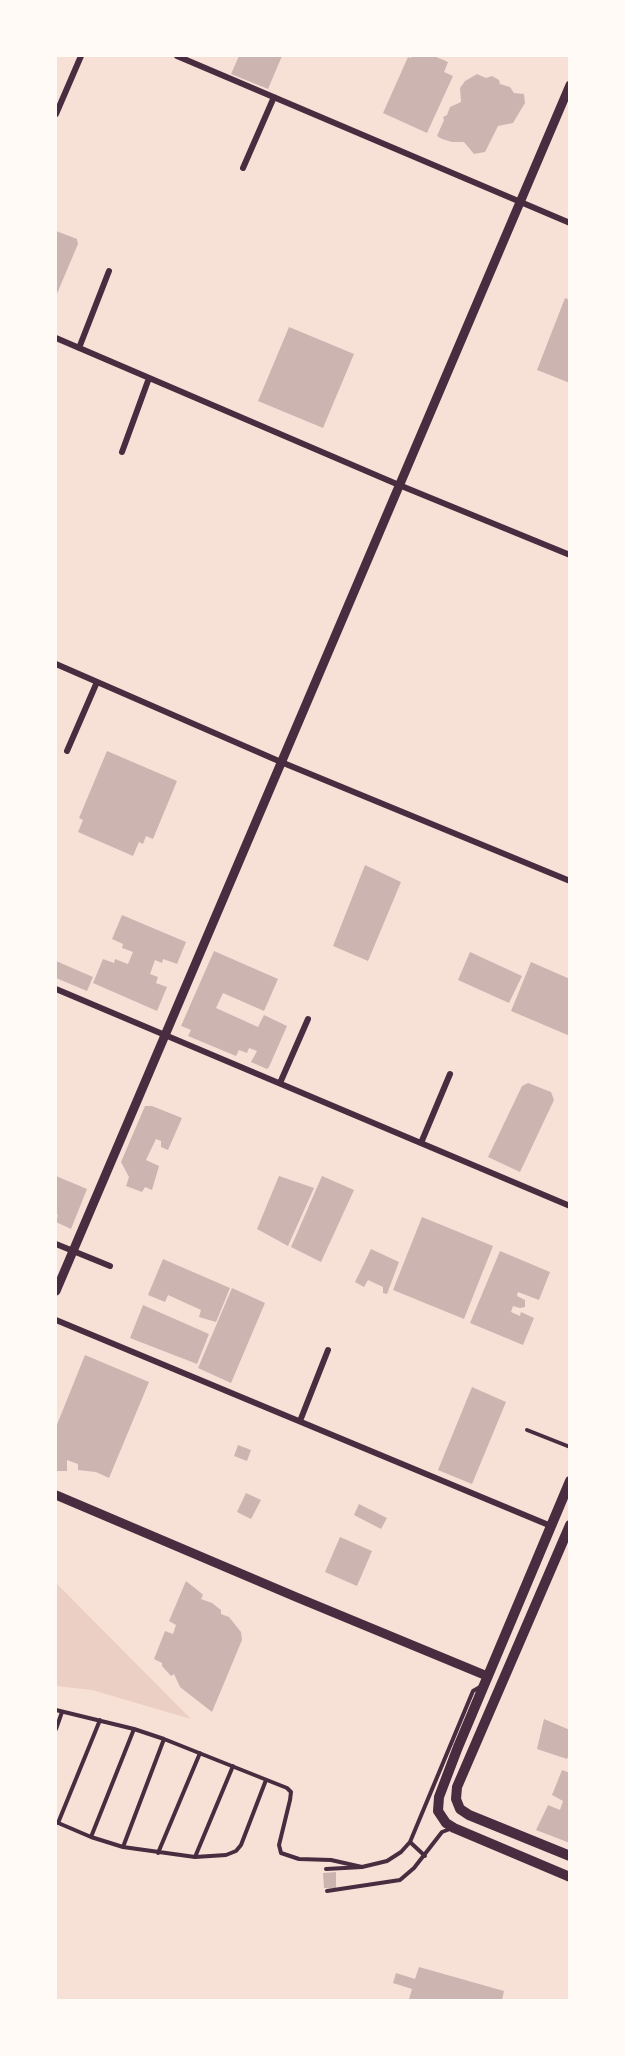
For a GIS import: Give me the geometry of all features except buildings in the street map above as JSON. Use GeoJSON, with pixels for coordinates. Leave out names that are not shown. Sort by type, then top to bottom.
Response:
{"type":"FeatureCollection","features":[{"type":"Feature","properties":{"kind":"main road"},"geometry":{"type":"LineString","coordinates":[[570,1481],[439,1797],[438,1811],[441,1817],[454,1828],[570,1877]]}},
{"type":"Feature","properties":{"kind":"main road"},"geometry":{"type":"LineString","coordinates":[[569,1529],[458,1787],[456,1799],[460,1809],[469,1815],[570,1856]]}},
{"type":"Feature","properties":{"kind":"street"},"geometry":{"type":"LineString","coordinates":[[56,114],[59,97],[81,56]]}},
{"type":"Feature","properties":{"kind":"street"},"geometry":{"type":"LineString","coordinates":[[177,56],[570,223]]}},
{"type":"Feature","properties":{"kind":"street"},"geometry":{"type":"LineString","coordinates":[[196,63],[200,56]]}},
{"type":"Feature","properties":{"kind":"street"},"geometry":{"type":"LineString","coordinates":[[56,1291],[570,84]]}},
{"type":"Feature","properties":{"kind":"street"},"geometry":{"type":"LineString","coordinates":[[243,168],[274,97]]}},
{"type":"Feature","properties":{"kind":"street"},"geometry":{"type":"LineString","coordinates":[[79,348],[109,271]]}},
{"type":"Feature","properties":{"kind":"street"},"geometry":{"type":"LineString","coordinates":[[56,338],[399,485],[570,555]]}},
{"type":"Feature","properties":{"kind":"street"},"geometry":{"type":"LineString","coordinates":[[122,452],[149,378]]}},
{"type":"Feature","properties":{"kind":"street"},"geometry":{"type":"LineString","coordinates":[[56,664],[281,762],[570,881]]}},
{"type":"Feature","properties":{"kind":"street"},"geometry":{"type":"LineString","coordinates":[[68,751],[96,682]]}},
{"type":"Feature","properties":{"kind":"street"},"geometry":{"type":"LineString","coordinates":[[56,992],[165,1034],[570,1206]]}},
{"type":"Feature","properties":{"kind":"street"},"geometry":{"type":"LineString","coordinates":[[280,1083],[308,1019]]}},
{"type":"Feature","properties":{"kind":"street"},"geometry":{"type":"LineString","coordinates":[[421,1143],[450,1074]]}},
{"type":"Feature","properties":{"kind":"street"},"geometry":{"type":"LineString","coordinates":[[56,1244],[110,1266]]}},
{"type":"Feature","properties":{"kind":"street"},"geometry":{"type":"LineString","coordinates":[[56,1320],[551,1526]]}},
{"type":"Feature","properties":{"kind":"street"},"geometry":{"type":"LineString","coordinates":[[300,1421],[328,1350]]}},
{"type":"Feature","properties":{"kind":"street"},"geometry":{"type":"LineString","coordinates":[[56,1495],[486,1680]]}},
{"type":"Feature","properties":{"kind":"lane"},"geometry":{"type":"LineString","coordinates":[[527,1430],[570,1447]]}},
{"type":"Feature","properties":{"kind":"lane"},"geometry":{"type":"LineString","coordinates":[[326,1869],[362,1867],[387,1861],[401,1852],[410,1842],[473,1691],[486,1680]]}},
{"type":"Feature","properties":{"kind":"lane"},"geometry":{"type":"LineString","coordinates":[[56,1710],[134,1729],[164,1739],[287,1788],[291,1792],[279,1845],[281,1853],[299,1859],[330,1860],[362,1867]]}},
{"type":"Feature","properties":{"kind":"lane"},"geometry":{"type":"LineString","coordinates":[[56,1729],[62,1712]]}},
{"type":"Feature","properties":{"kind":"lane"},"geometry":{"type":"LineString","coordinates":[[100,1720],[57,1823],[91,1837],[123,1847],[158,1853],[195,1857],[226,1855],[236,1851],[241,1845],[266,1780]]}},
{"type":"Feature","properties":{"kind":"lane"},"geometry":{"type":"LineString","coordinates":[[91,1837],[134,1729]]}},
{"type":"Feature","properties":{"kind":"lane"},"geometry":{"type":"LineString","coordinates":[[123,1847],[164,1739]]}},
{"type":"Feature","properties":{"kind":"lane"},"geometry":{"type":"LineString","coordinates":[[158,1853],[200,1753]]}},
{"type":"Feature","properties":{"kind":"lane"},"geometry":{"type":"LineString","coordinates":[[195,1857],[233,1766]]}},
{"type":"Feature","properties":{"kind":"lane"},"geometry":{"type":"LineString","coordinates":[[327,1891],[400,1880],[414,1868],[442,1832],[454,1828]]}},
{"type":"Feature","properties":{"kind":"lane"},"geometry":{"type":"LineString","coordinates":[[410,1842],[424,1856]]}},
{"type":"Feature","properties":{"kind":"shaded area"},"geometry":{"type":"Polygon","coordinates":[[[56,1583],[191,1719],[92,1690],[56,1686],[56,1583]]]}}]}
